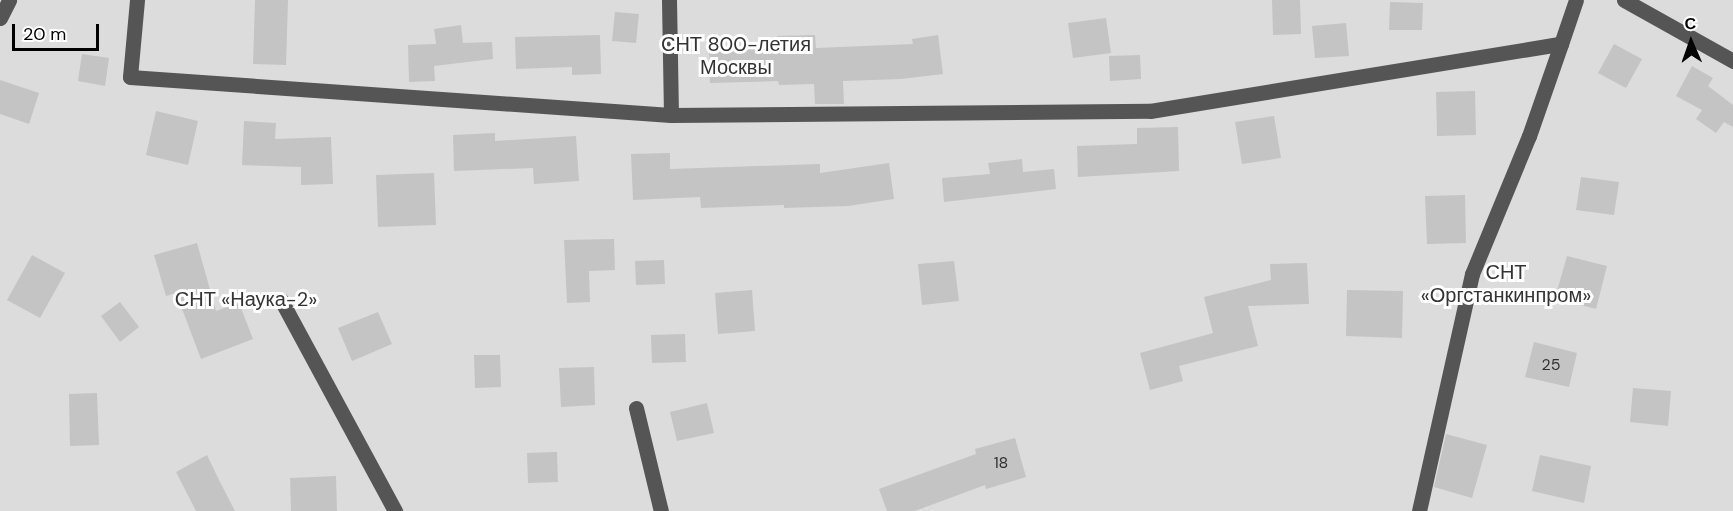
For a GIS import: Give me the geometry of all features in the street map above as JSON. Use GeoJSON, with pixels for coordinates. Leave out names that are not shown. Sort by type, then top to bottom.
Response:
{"type":"FeatureCollection","features":[{"type":"Feature","properties":{"kind":"street"},"geometry":{"type":"LineString","coordinates":[[0,18],[9,0]]}},
{"type":"Feature","properties":{"kind":"street"},"geometry":{"type":"LineString","coordinates":[[137,0],[130,77],[671,115],[1150,111],[1560,44]]}},
{"type":"Feature","properties":{"kind":"street"},"geometry":{"type":"LineString","coordinates":[[669,0],[671,115]]}},
{"type":"Feature","properties":{"kind":"street"},"geometry":{"type":"LineString","coordinates":[[1419,511],[1472,274],[1529,136],[1576,0]]}},
{"type":"Feature","properties":{"kind":"street"},"geometry":{"type":"LineString","coordinates":[[1624,0],[1733,61]]}},
{"type":"Feature","properties":{"kind":"street"},"geometry":{"type":"LineString","coordinates":[[281,300],[396,511]]}},
{"type":"Feature","properties":{"kind":"street"},"geometry":{"type":"LineString","coordinates":[[636,408],[662,511]]}},
{"type":"Feature","properties":{"kind":"green space"},"geometry":{"type":"Polygon","coordinates":[[[0,0],[1733,0],[1733,511],[0,511],[0,0]]]}},
{"type":"Feature","properties":{"kind":"building"},"geometry":{"type":"Polygon","coordinates":[[[255,0],[288,0],[286,65],[253,64],[255,0]]]}},
{"type":"Feature","properties":{"kind":"building"},"geometry":{"type":"Polygon","coordinates":[[[1272,0],[1300,0],[1301,34],[1273,35],[1272,0]]]}},
{"type":"Feature","properties":{"kind":"building"},"geometry":{"type":"Polygon","coordinates":[[[1390,2],[1423,3],[1422,30],[1389,30],[1390,2]]]}},
{"type":"Feature","properties":{"kind":"building"},"geometry":{"type":"Polygon","coordinates":[[[615,12],[639,14],[636,43],[612,41],[615,12]]]}},
{"type":"Feature","properties":{"kind":"building"},"geometry":{"type":"Polygon","coordinates":[[[1106,18],[1111,53],[1073,58],[1068,23],[1106,18]]]}},
{"type":"Feature","properties":{"kind":"building"},"geometry":{"type":"Polygon","coordinates":[[[1346,23],[1349,56],[1315,58],[1312,26],[1346,23]]]}},
{"type":"Feature","properties":{"kind":"building"},"geometry":{"type":"Polygon","coordinates":[[[461,25],[463,43],[492,42],[493,59],[434,66],[435,81],[409,82],[408,45],[436,44],[434,29],[461,25]]]}},
{"type":"Feature","properties":{"kind":"building"},"geometry":{"type":"Polygon","coordinates":[[[600,35],[601,74],[572,75],[572,67],[516,69],[515,37],[600,35]]]}},
{"type":"Feature","properties":{"kind":"building"},"geometry":{"type":"Polygon","coordinates":[[[815,35],[816,48],[913,44],[912,39],[938,35],[943,74],[901,79],[843,81],[844,104],[815,104],[814,84],[779,85],[778,81],[710,83],[709,49],[777,46],[777,36],[815,35]]]}},
{"type":"Feature","properties":{"kind":"building"},"geometry":{"type":"Polygon","coordinates":[[[1614,44],[1642,59],[1626,88],[1598,73],[1614,44]]]}},
{"type":"Feature","properties":{"kind":"building"},"geometry":{"type":"Polygon","coordinates":[[[82,54],[109,58],[105,86],[78,81],[82,54]]]}},
{"type":"Feature","properties":{"kind":"building"},"geometry":{"type":"Polygon","coordinates":[[[1140,55],[1141,79],[1110,81],[1109,56],[1140,55]]]}},
{"type":"Feature","properties":{"kind":"building"},"geometry":{"type":"Polygon","coordinates":[[[1692,66],[1713,78],[1708,86],[1733,105],[1733,127],[1724,122],[1716,133],[1696,119],[1702,110],[1676,96],[1692,66]]]}},
{"type":"Feature","properties":{"kind":"building"},"geometry":{"type":"Polygon","coordinates":[[[0,80],[39,93],[29,124],[0,114],[0,80]]]}},
{"type":"Feature","properties":{"kind":"building"},"geometry":{"type":"Polygon","coordinates":[[[1475,91],[1476,135],[1437,136],[1436,92],[1475,91]]]}},
{"type":"Feature","properties":{"kind":"building"},"geometry":{"type":"Polygon","coordinates":[[[156,111],[198,121],[188,165],[146,155],[156,111]]]}},
{"type":"Feature","properties":{"kind":"building"},"geometry":{"type":"Polygon","coordinates":[[[1274,116],[1281,158],[1242,164],[1235,122],[1274,116]]]}},
{"type":"Feature","properties":{"kind":"building"},"geometry":{"type":"Polygon","coordinates":[[[244,121],[276,123],[275,139],[331,137],[333,184],[301,185],[301,167],[242,165],[244,121]]]}},
{"type":"Feature","properties":{"kind":"building"},"geometry":{"type":"Polygon","coordinates":[[[1178,127],[1179,171],[1078,177],[1077,146],[1137,144],[1137,128],[1178,127]]]}},
{"type":"Feature","properties":{"kind":"building"},"geometry":{"type":"Polygon","coordinates":[[[495,133],[495,141],[576,136],[579,181],[534,184],[533,168],[454,171],[453,135],[495,133]]]}},
{"type":"Feature","properties":{"kind":"building"},"geometry":{"type":"Polygon","coordinates":[[[670,153],[670,169],[820,164],[820,173],[889,163],[894,199],[848,206],[784,208],[784,205],[701,208],[700,197],[633,200],[631,154],[670,153]]]}},
{"type":"Feature","properties":{"kind":"building"},"geometry":{"type":"Polygon","coordinates":[[[1022,159],[1023,172],[1054,169],[1056,189],[944,202],[942,178],[990,174],[988,163],[1022,159]]]}},
{"type":"Feature","properties":{"kind":"building"},"geometry":{"type":"Polygon","coordinates":[[[434,173],[436,225],[378,227],[376,175],[434,173]]]}},
{"type":"Feature","properties":{"kind":"building"},"geometry":{"type":"Polygon","coordinates":[[[1581,177],[1619,182],[1614,215],[1576,210],[1581,177]]]}},
{"type":"Feature","properties":{"kind":"building"},"geometry":{"type":"Polygon","coordinates":[[[1465,195],[1466,243],[1427,244],[1425,196],[1465,195]]]}},
{"type":"Feature","properties":{"kind":"building"},"geometry":{"type":"Polygon","coordinates":[[[614,239],[615,270],[589,271],[590,302],[567,303],[564,240],[614,239]]]}},
{"type":"Feature","properties":{"kind":"building"},"geometry":{"type":"Polygon","coordinates":[[[197,243],[216,311],[239,303],[253,339],[201,359],[176,293],[166,296],[154,255],[197,243]]]}},
{"type":"Feature","properties":{"kind":"building"},"geometry":{"type":"Polygon","coordinates":[[[32,255],[65,273],[40,318],[7,300],[32,255]]]}},
{"type":"Feature","properties":{"kind":"building"},"geometry":{"type":"Polygon","coordinates":[[[1567,256],[1607,266],[1596,309],[1555,298],[1567,256]]]}},
{"type":"Feature","properties":{"kind":"building"},"geometry":{"type":"Polygon","coordinates":[[[664,260],[665,284],[636,285],[635,261],[664,260]]]}},
{"type":"Feature","properties":{"kind":"building"},"geometry":{"type":"Polygon","coordinates":[[[954,261],[959,301],[922,305],[918,264],[954,261]]]}},
{"type":"Feature","properties":{"kind":"building"},"geometry":{"type":"Polygon","coordinates":[[[1307,263],[1309,304],[1248,306],[1258,346],[1179,366],[1183,381],[1150,390],[1140,353],[1213,333],[1204,297],[1271,280],[1270,264],[1307,263]]]}},
{"type":"Feature","properties":{"kind":"building"},"geometry":{"type":"Polygon","coordinates":[[[752,290],[755,331],[718,334],[715,293],[752,290]]]}},
{"type":"Feature","properties":{"kind":"building"},"geometry":{"type":"Polygon","coordinates":[[[1347,290],[1403,291],[1402,338],[1346,336],[1347,290]]]}},
{"type":"Feature","properties":{"kind":"building"},"geometry":{"type":"Polygon","coordinates":[[[120,302],[139,327],[120,342],[101,316],[120,302]]]}},
{"type":"Feature","properties":{"kind":"building"},"geometry":{"type":"Polygon","coordinates":[[[378,312],[392,344],[352,361],[338,328],[378,312]]]}},
{"type":"Feature","properties":{"kind":"building"},"geometry":{"type":"Polygon","coordinates":[[[685,334],[686,362],[652,363],[651,335],[685,334]]]}},
{"type":"Feature","properties":{"kind":"building"},"geometry":{"type":"Polygon","coordinates":[[[1534,342],[1577,353],[1569,387],[1525,377],[1534,342]]]}},
{"type":"Feature","properties":{"kind":"building"},"geometry":{"type":"Polygon","coordinates":[[[474,355],[500,355],[501,387],[475,388],[474,355]]]}},
{"type":"Feature","properties":{"kind":"building"},"geometry":{"type":"Polygon","coordinates":[[[594,367],[595,405],[561,407],[559,368],[594,367]]]}},
{"type":"Feature","properties":{"kind":"building"},"geometry":{"type":"Polygon","coordinates":[[[1633,388],[1671,391],[1668,426],[1630,422],[1633,388]]]}},
{"type":"Feature","properties":{"kind":"building"},"geometry":{"type":"Polygon","coordinates":[[[97,393],[99,445],[70,446],[69,394],[97,393]]]}},
{"type":"Feature","properties":{"kind":"building"},"geometry":{"type":"Polygon","coordinates":[[[707,403],[714,433],[677,441],[670,412],[707,403]]]}},
{"type":"Feature","properties":{"kind":"building"},"geometry":{"type":"Polygon","coordinates":[[[1446,434],[1487,445],[1472,498],[1434,487],[1446,434]]]}},
{"type":"Feature","properties":{"kind":"building"},"geometry":{"type":"Polygon","coordinates":[[[1015,438],[1026,477],[986,489],[985,485],[915,511],[887,511],[879,489],[976,454],[975,449],[1015,438]]]}},
{"type":"Feature","properties":{"kind":"building"},"geometry":{"type":"Polygon","coordinates":[[[557,452],[558,482],[528,483],[527,453],[557,452]]]}},
{"type":"Feature","properties":{"kind":"building"},"geometry":{"type":"Polygon","coordinates":[[[207,455],[235,511],[196,511],[176,472],[207,455]]]}},
{"type":"Feature","properties":{"kind":"building"},"geometry":{"type":"Polygon","coordinates":[[[1540,455],[1591,466],[1584,503],[1532,491],[1540,455]]]}},
{"type":"Feature","properties":{"kind":"building"},"geometry":{"type":"Polygon","coordinates":[[[336,476],[337,511],[291,511],[290,478],[336,476]]]}},
{"type":"Feature","properties":{"kind":"park label","name":"СНТ 800-летия Москвы"},"geometry":{"type":"Point","coordinates":[736,56]}},
{"type":"Feature","properties":{"kind":"park label","name":"СНТ «Оргстанкинпром»"},"geometry":{"type":"Point","coordinates":[1506,284]}},
{"type":"Feature","properties":{"kind":"park label","name":"СНТ «Наука-2»"},"geometry":{"type":"Point","coordinates":[246,299]}}]}
